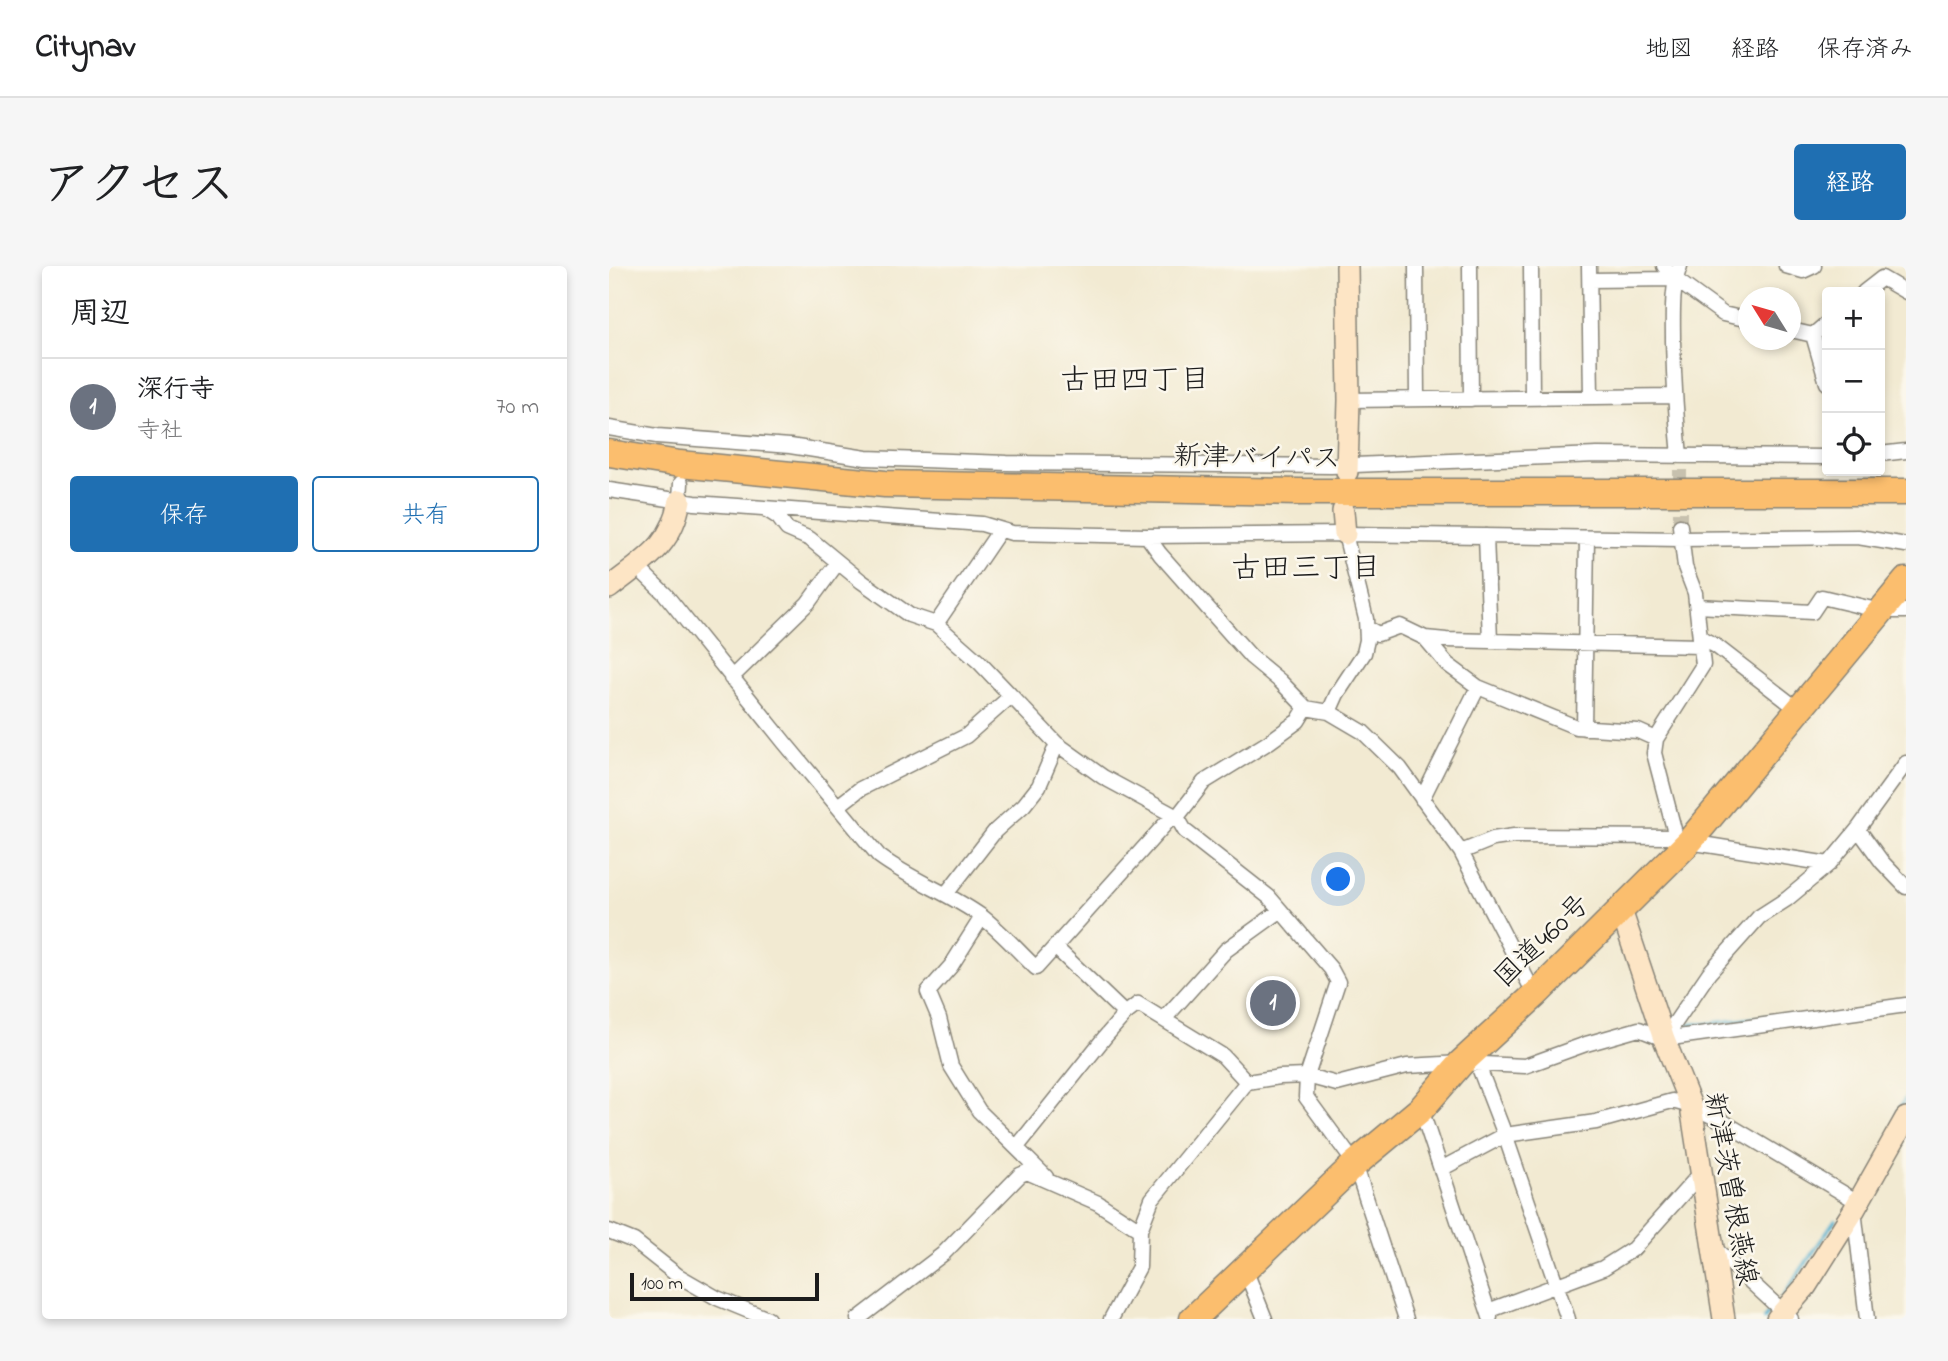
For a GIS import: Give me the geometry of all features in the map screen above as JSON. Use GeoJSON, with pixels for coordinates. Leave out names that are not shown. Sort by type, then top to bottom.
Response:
{"type":"FeatureCollection","features":[{"type":"Feature","properties":{"kind":"highway","name":"新津バイパス"},"geometry":{"type":"LineString","coordinates":[[609,453],[680,464],[885,484],[1299,492],[1906,492]]}},
{"type":"Feature","properties":{"kind":"highway","name":"国道460号"},"geometry":{"type":"LineString","coordinates":[[1193,1319],[1355,1164],[1421,1109],[1469,1064],[1621,910],[1800,710],[1894,611],[1906,581]]}},
{"type":"Feature","properties":{"kind":"street"},"geometry":{"type":"LineString","coordinates":[[1346,468],[1349,400],[1347,266]]}},
{"type":"Feature","properties":{"kind":"street"},"geometry":{"type":"LineString","coordinates":[[1416,266],[1417,399]]}},
{"type":"Feature","properties":{"kind":"street"},"geometry":{"type":"LineString","coordinates":[[1470,266],[1471,399]]}},
{"type":"Feature","properties":{"kind":"street"},"geometry":{"type":"LineString","coordinates":[[1531,266],[1532,398]]}},
{"type":"Feature","properties":{"kind":"street"},"geometry":{"type":"LineString","coordinates":[[1664,266],[1678,273],[1723,314],[1738,318]]}},
{"type":"Feature","properties":{"kind":"street"},"geometry":{"type":"LineString","coordinates":[[1786,266],[1803,271],[1814,266]]}},
{"type":"Feature","properties":{"kind":"street"},"geometry":{"type":"LineString","coordinates":[[1591,397],[1590,273],[1678,273]]}},
{"type":"Feature","properties":{"kind":"street"},"geometry":{"type":"LineString","coordinates":[[1678,273],[1673,298],[1674,396],[1680,456]]}},
{"type":"Feature","properties":{"kind":"street"},"geometry":{"type":"LineString","coordinates":[[1870,287],[1882,278],[1905,290]]}},
{"type":"Feature","properties":{"kind":"street"},"geometry":{"type":"LineString","coordinates":[[1813,335],[1822,327]]}},
{"type":"Feature","properties":{"kind":"street"},"geometry":{"type":"LineString","coordinates":[[1801,332],[1813,335]]}},
{"type":"Feature","properties":{"kind":"street"},"geometry":{"type":"LineString","coordinates":[[1813,335],[1822,366]]}},
{"type":"Feature","properties":{"kind":"street"},"geometry":{"type":"LineString","coordinates":[[1349,400],[1674,396]]}},
{"type":"Feature","properties":{"kind":"street"},"geometry":{"type":"LineString","coordinates":[[609,428],[686,441],[790,446],[866,458],[1083,464],[1346,468],[1597,455],[1822,457]]}},
{"type":"Feature","properties":{"kind":"street"},"geometry":{"type":"LineString","coordinates":[[1885,453],[1906,451]]}},
{"type":"Feature","properties":{"kind":"street"},"geometry":{"type":"LineString","coordinates":[[609,490],[680,491],[766,509],[982,524],[1012,533],[1587,537],[1680,533],[1859,537],[1906,544]]}},
{"type":"Feature","properties":{"kind":"street"},"geometry":{"type":"LineString","coordinates":[[609,588],[660,547],[671,532],[680,491]]}},
{"type":"Feature","properties":{"kind":"street"},"geometry":{"type":"LineString","coordinates":[[766,509],[778,517],[787,529],[810,539],[909,615],[936,624],[979,662],[1057,744],[1103,777],[1177,817],[1185,831],[1269,897],[1331,969],[1338,982],[1307,1076],[1306,1097],[1355,1164],[1406,1319]]}},
{"type":"Feature","properties":{"kind":"street"},"geometry":{"type":"LineString","coordinates":[[1329,712],[1336,694],[1364,653],[1367,628],[1345,534],[1343,511]]}},
{"type":"Feature","properties":{"kind":"street"},"geometry":{"type":"LineString","coordinates":[[936,624],[1000,530]]}},
{"type":"Feature","properties":{"kind":"street"},"geometry":{"type":"LineString","coordinates":[[1680,533],[1685,566],[1695,593],[1703,665],[1656,739],[1654,753],[1683,839]]}},
{"type":"Feature","properties":{"kind":"street"},"geometry":{"type":"LineString","coordinates":[[1147,536],[1251,657],[1280,681],[1306,708],[1329,712],[1363,732],[1400,768],[1461,852],[1535,995]]}},
{"type":"Feature","properties":{"kind":"street"},"geometry":{"type":"LineString","coordinates":[[1486,536],[1490,641]]}},
{"type":"Feature","properties":{"kind":"street"},"geometry":{"type":"LineString","coordinates":[[1584,728],[1587,537]]}},
{"type":"Feature","properties":{"kind":"street"},"geometry":{"type":"LineString","coordinates":[[731,678],[808,603],[838,562]]}},
{"type":"Feature","properties":{"kind":"street"},"geometry":{"type":"LineString","coordinates":[[636,566],[665,594],[879,856],[982,917],[1036,968],[1168,821],[1177,817],[1204,782],[1298,721],[1306,708]]}},
{"type":"Feature","properties":{"kind":"street"},"geometry":{"type":"LineString","coordinates":[[1697,606],[1812,612],[1822,597],[1894,611]]}},
{"type":"Feature","properties":{"kind":"street"},"geometry":{"type":"LineString","coordinates":[[1367,628],[1378,634],[1400,626],[1425,638],[1490,641],[1701,642],[1800,710]]}},
{"type":"Feature","properties":{"kind":"street"},"geometry":{"type":"LineString","coordinates":[[1425,638],[1447,664],[1478,687],[1576,727],[1638,731],[1656,739]]}},
{"type":"Feature","properties":{"kind":"street"},"geometry":{"type":"LineString","coordinates":[[1422,799],[1478,687]]}},
{"type":"Feature","properties":{"kind":"street"},"geometry":{"type":"LineString","coordinates":[[838,806],[860,789],[965,736],[1011,696]]}},
{"type":"Feature","properties":{"kind":"street"},"geometry":{"type":"LineString","coordinates":[[946,894],[995,831],[1024,806],[1039,786],[1057,744]]}},
{"type":"Feature","properties":{"kind":"street"},"geometry":{"type":"LineString","coordinates":[[1664,1039],[1709,973],[1759,917],[1787,899],[1829,864],[1906,763]]}},
{"type":"Feature","properties":{"kind":"street"},"geometry":{"type":"LineString","coordinates":[[1858,829],[1882,862],[1906,887]]}},
{"type":"Feature","properties":{"kind":"street"},"geometry":{"type":"LineString","coordinates":[[1461,852],[1493,839],[1514,836],[1683,839],[1829,864]]}},
{"type":"Feature","properties":{"kind":"street","name":"新津茨曽根燕線"},"geometry":{"type":"LineString","coordinates":[[1621,910],[1664,1039],[1691,1107],[1724,1319]]}},
{"type":"Feature","properties":{"kind":"street"},"geometry":{"type":"LineString","coordinates":[[1164,1018],[1226,950],[1280,911]]}},
{"type":"Feature","properties":{"kind":"street"},"geometry":{"type":"LineString","coordinates":[[982,917],[951,966],[928,992],[939,1018],[951,1066],[979,1111],[1050,1181]]}},
{"type":"Feature","properties":{"kind":"street"},"geometry":{"type":"LineString","coordinates":[[1055,947],[1125,1014]]}},
{"type":"Feature","properties":{"kind":"street"},"geometry":{"type":"LineString","coordinates":[[1017,1147],[1125,1014],[1137,1004],[1223,1056],[1247,1082]]}},
{"type":"Feature","properties":{"kind":"street"},"geometry":{"type":"LineString","coordinates":[[1111,1319],[1139,1267],[1140,1230],[1152,1199],[1247,1082],[1307,1076],[1337,1084],[1407,1066],[1525,1066],[1639,1029],[1664,1039],[1906,1005]]}},
{"type":"Feature","properties":{"kind":"street"},"geometry":{"type":"LineString","coordinates":[[1469,1064],[1505,1135],[1567,1319]]}},
{"type":"Feature","properties":{"kind":"street"},"geometry":{"type":"LineString","coordinates":[[1441,1169],[1505,1135],[1596,1122],[1672,1101],[1722,1121],[1856,1206]]}},
{"type":"Feature","properties":{"kind":"street"},"geometry":{"type":"LineString","coordinates":[[1421,1109],[1490,1315],[1603,1268],[1633,1248],[1701,1173]]}},
{"type":"Feature","properties":{"kind":"street"},"geometry":{"type":"LineString","coordinates":[[1712,1246],[1784,1316],[1856,1206],[1906,1118]]}},
{"type":"Feature","properties":{"kind":"street"},"geometry":{"type":"LineString","coordinates":[[859,1319],[943,1254],[1020,1175],[1027,1172],[1098,1203],[1140,1230]]}},
{"type":"Feature","properties":{"kind":"street"},"geometry":{"type":"LineString","coordinates":[[1856,1206],[1867,1319]]}},
{"type":"Feature","properties":{"kind":"street"},"geometry":{"type":"LineString","coordinates":[[609,1231],[634,1241],[677,1275],[717,1298],[768,1319]]}},
{"type":"Feature","properties":{"kind":"street"},"geometry":{"type":"LineString","coordinates":[[1245,1269],[1265,1319]]}},
{"type":"Feature","properties":{"kind":"waterway"},"geometry":{"type":"LineString","coordinates":[[1678,1024],[1704,1024],[1782,1015]]}},
{"type":"Feature","properties":{"kind":"waterway"},"geometry":{"type":"LineString","coordinates":[[1897,1114],[1906,1097]]}},
{"type":"Feature","properties":{"kind":"waterway"},"geometry":{"type":"LineString","coordinates":[[1782,1298],[1835,1220]]}},
{"type":"Feature","properties":{"kind":"waterway"},"geometry":{"type":"LineString","coordinates":[[1764,1319],[1770,1311]]}},
{"type":"Feature","properties":{"kind":"tunnel"},"geometry":{"type":"LineString","coordinates":[[1680,456],[1680,526]]}},
{"type":"Feature","properties":{"kind":"place","name":"深行寺"},"geometry":{"type":"Point","coordinates":[1273,1003]}},
{"type":"Feature","properties":{"kind":"district","name":"古田四丁目"},"geometry":{"type":"Point","coordinates":[1135,382]}},
{"type":"Feature","properties":{"kind":"district","name":"古田三丁目"},"geometry":{"type":"Point","coordinates":[1306,570]}}]}
